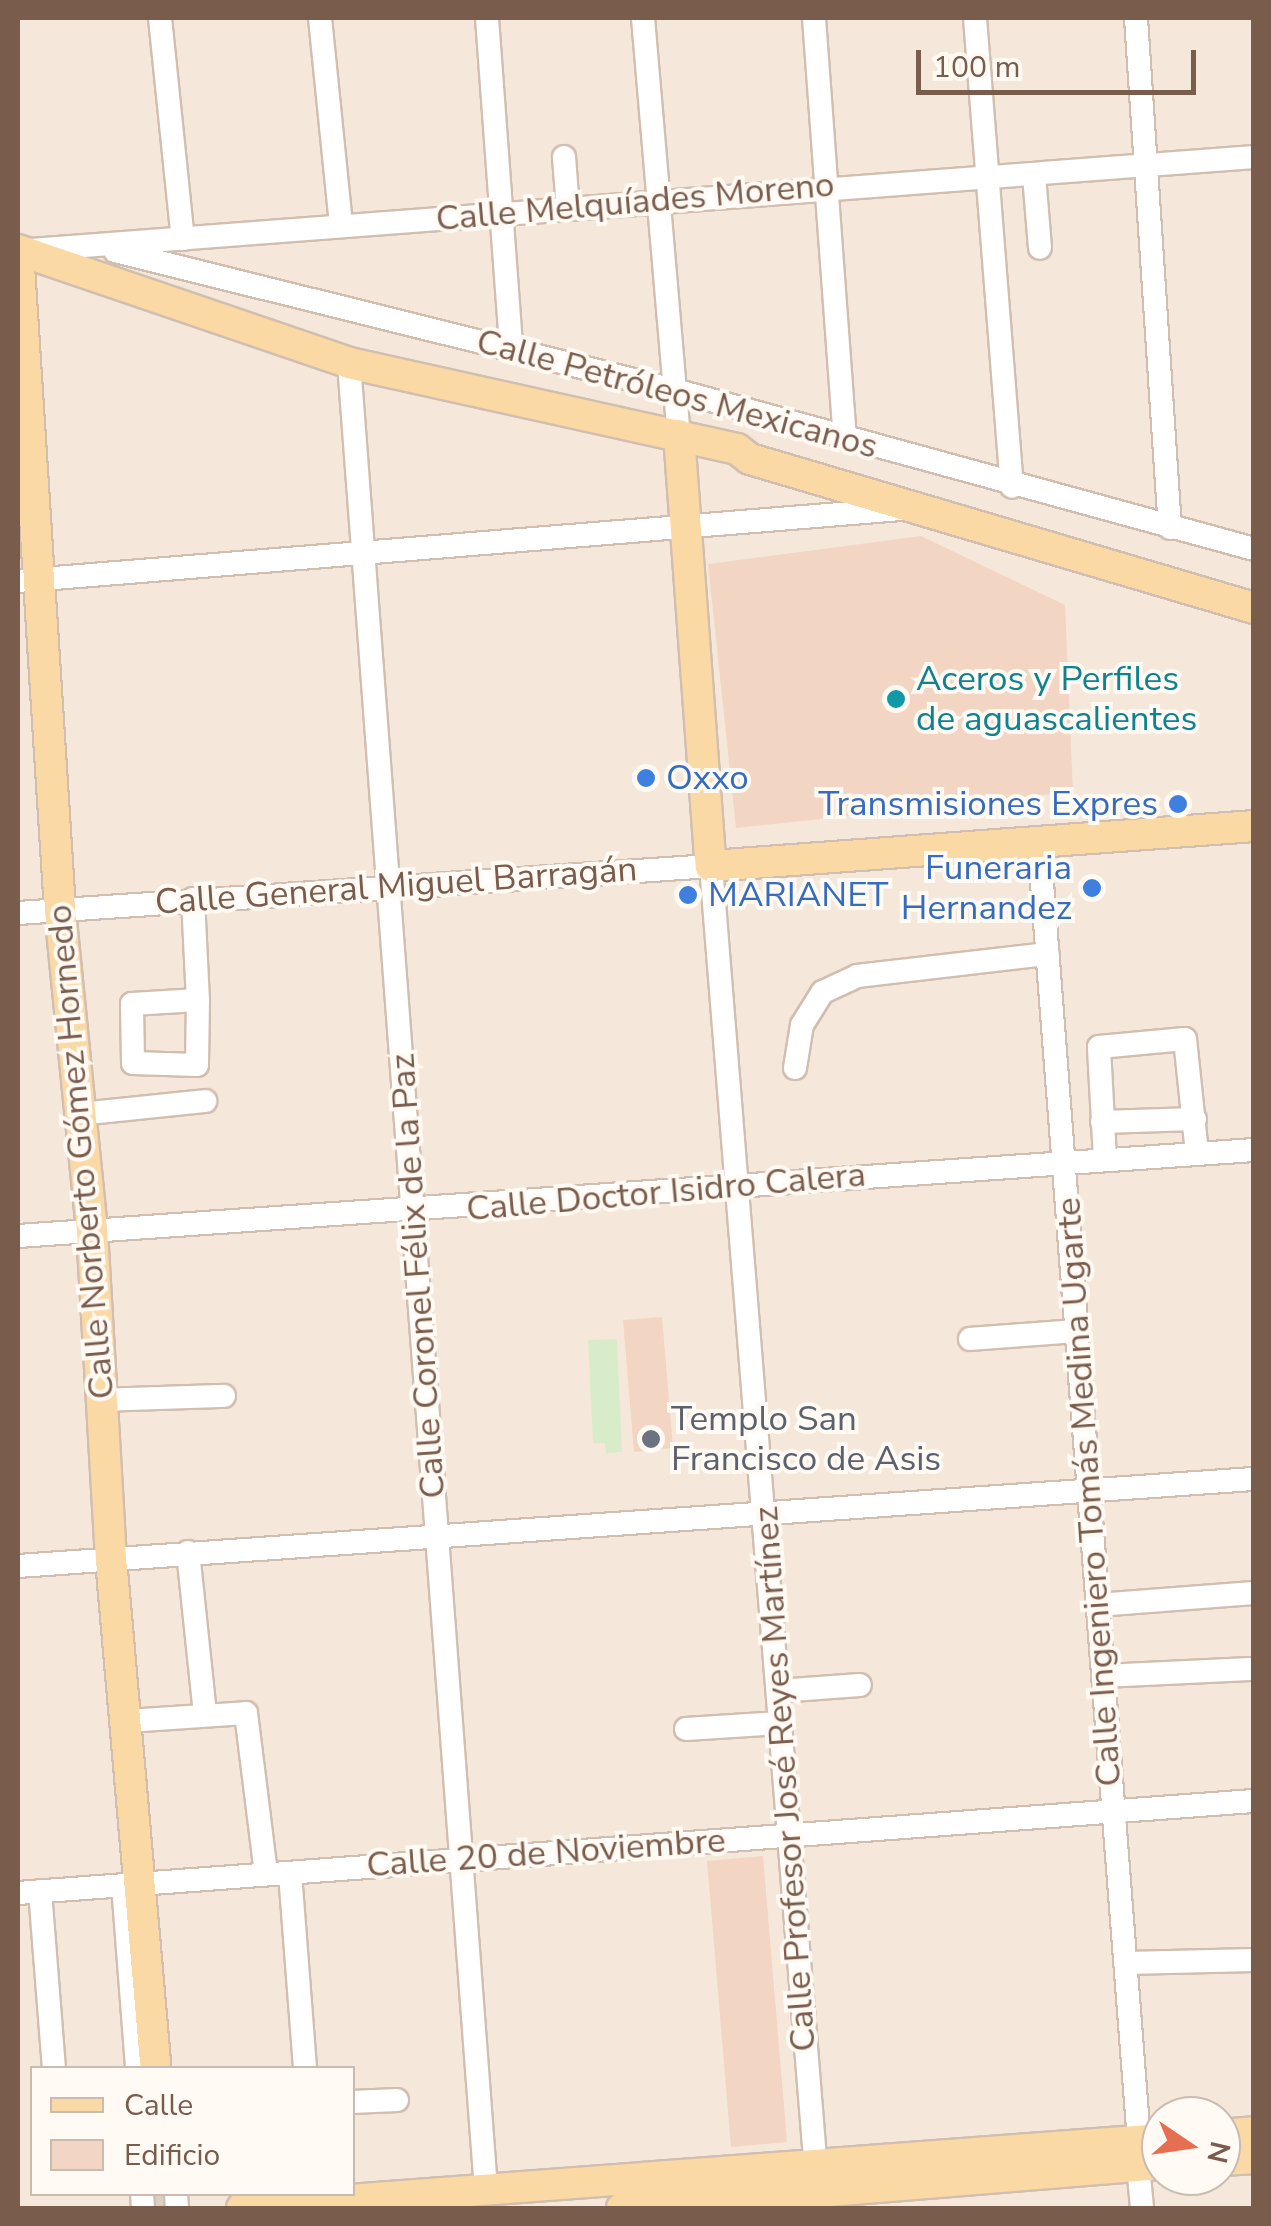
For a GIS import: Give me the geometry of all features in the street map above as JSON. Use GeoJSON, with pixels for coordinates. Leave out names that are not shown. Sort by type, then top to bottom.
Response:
{"type":"FeatureCollection","features":[{"type":"Feature","properties":{"kind":"main road","name":"Calle Petróleos Mexicanos"},"geometry":{"type":"LineString","coordinates":[[18,250],[349,363],[586,415],[616,435],[679,444],[733,466],[750,459],[926,507],[1254,608]]}},
{"type":"Feature","properties":{"kind":"main road","name":"Calle Norberto Gómez Hornedo"},"geometry":{"type":"LineString","coordinates":[[18,250],[28,580],[92,1230],[111,1558],[153,2066]]}},
{"type":"Feature","properties":{"kind":"main road","name":"Calle Profesor José Reyes Martínez"},"geometry":{"type":"LineString","coordinates":[[679,444],[711,866]]}},
{"type":"Feature","properties":{"kind":"main road","name":"Calle General Miguel Barragán"},"geometry":{"type":"LineString","coordinates":[[711,866],[1254,826]]}},
{"type":"Feature","properties":{"kind":"main road"},"geometry":{"type":"LineString","coordinates":[[622,2208],[1141,2153]]}},
{"type":"Feature","properties":{"kind":"main road"},"geometry":{"type":"LineString","coordinates":[[242,2208],[320,2198],[486,2190],[817,2189]]}},
{"type":"Feature","properties":{"kind":"street"},"geometry":{"type":"LineString","coordinates":[[160,18],[183,239]]}},
{"type":"Feature","properties":{"kind":"street"},"geometry":{"type":"LineString","coordinates":[[320,18],[341,225]]}},
{"type":"Feature","properties":{"kind":"street"},"geometry":{"type":"LineString","coordinates":[[487,18],[511,348]]}},
{"type":"Feature","properties":{"kind":"street","name":"Calle Profesor José Reyes Martínez"},"geometry":{"type":"LineString","coordinates":[[643,18],[678,390],[679,444]]}},
{"type":"Feature","properties":{"kind":"street"},"geometry":{"type":"LineString","coordinates":[[814,18],[845,437]]}},
{"type":"Feature","properties":{"kind":"street"},"geometry":{"type":"LineString","coordinates":[[975,18],[1012,487]]}},
{"type":"Feature","properties":{"kind":"street"},"geometry":{"type":"LineString","coordinates":[[1136,18],[1170,528]]}},
{"type":"Feature","properties":{"kind":"street"},"geometry":{"type":"LineString","coordinates":[[564,157],[568,210]]}},
{"type":"Feature","properties":{"kind":"street","name":"Calle Melquíades Moreno"},"geometry":{"type":"LineString","coordinates":[[18,250],[662,204],[827,186],[1034,175],[1254,157]]}},
{"type":"Feature","properties":{"kind":"street"},"geometry":{"type":"LineString","coordinates":[[1034,175],[1040,248]]}},
{"type":"Feature","properties":{"kind":"street","name":"Calle Norberto Gómez Hornedo"},"geometry":{"type":"LineString","coordinates":[[18,242],[18,250]]}},
{"type":"Feature","properties":{"kind":"street","name":"Calle Petróleos Mexicanos"},"geometry":{"type":"LineString","coordinates":[[99,247],[678,390],[1012,487],[1254,549]]}},
{"type":"Feature","properties":{"kind":"street","name":"Calle Coronel Félix de la Paz"},"geometry":{"type":"LineString","coordinates":[[349,363],[368,553],[486,2190]]}},
{"type":"Feature","properties":{"kind":"street"},"geometry":{"type":"LineString","coordinates":[[28,580],[926,507]]}},
{"type":"Feature","properties":{"kind":"street","name":"Calle Ingeniero Tomás Medina Ugarte"},"geometry":{"type":"LineString","coordinates":[[1039,844],[1086,1490],[1126,1963],[1143,2096]]}},
{"type":"Feature","properties":{"kind":"street","name":"Calle Profesor José Reyes Martínez"},"geometry":{"type":"LineString","coordinates":[[711,866],[817,2189]]}},
{"type":"Feature","properties":{"kind":"street","name":"Calle General Miguel Barragán"},"geometry":{"type":"LineString","coordinates":[[18,913],[389,883],[711,866]]}},
{"type":"Feature","properties":{"kind":"street"},"geometry":{"type":"LineString","coordinates":[[193,899],[198,1000]]}},
{"type":"Feature","properties":{"kind":"street"},"geometry":{"type":"LineString","coordinates":[[795,1068],[802,1025],[823,992],[857,976],[1048,954]]}},
{"type":"Feature","properties":{"kind":"street"},"geometry":{"type":"LineString","coordinates":[[1105,1158],[1099,1046],[1185,1040],[1197,1153]]}},
{"type":"Feature","properties":{"kind":"street"},"geometry":{"type":"LineString","coordinates":[[80,1114],[205,1101]]}},
{"type":"Feature","properties":{"kind":"street"},"geometry":{"type":"LineString","coordinates":[[1102,1122],[1195,1119]]}},
{"type":"Feature","properties":{"kind":"street","name":"Calle Doctor Isidro Calera"},"geometry":{"type":"LineString","coordinates":[[18,1236],[414,1212],[1064,1161],[1254,1150]]}},
{"type":"Feature","properties":{"kind":"street"},"geometry":{"type":"LineString","coordinates":[[970,1339],[1076,1331]]}},
{"type":"Feature","properties":{"kind":"street"},"geometry":{"type":"LineString","coordinates":[[102,1400],[224,1396]]}},
{"type":"Feature","properties":{"kind":"street"},"geometry":{"type":"LineString","coordinates":[[18,1566],[437,1538],[764,1509],[1254,1479]]}},
{"type":"Feature","properties":{"kind":"street"},"geometry":{"type":"LineString","coordinates":[[188,1552],[205,1712]]}},
{"type":"Feature","properties":{"kind":"street"},"geometry":{"type":"LineString","coordinates":[[1098,1604],[1254,1593]]}},
{"type":"Feature","properties":{"kind":"street"},"geometry":{"type":"LineString","coordinates":[[1103,1676],[1250,1669]]}},
{"type":"Feature","properties":{"kind":"street"},"geometry":{"type":"LineString","coordinates":[[778,1691],[860,1685]]}},
{"type":"Feature","properties":{"kind":"street"},"geometry":{"type":"LineString","coordinates":[[127,1721],[239,1711],[248,1718],[278,1873],[305,2066]]}},
{"type":"Feature","properties":{"kind":"street"},"geometry":{"type":"LineString","coordinates":[[686,1729],[780,1723]]}},
{"type":"Feature","properties":{"kind":"street","name":"Calle 20 de Noviembre"},"geometry":{"type":"LineString","coordinates":[[28,1892],[1254,1801]]}},
{"type":"Feature","properties":{"kind":"street"},"geometry":{"type":"LineString","coordinates":[[28,1892],[54,2066]]}},
{"type":"Feature","properties":{"kind":"street"},"geometry":{"type":"LineString","coordinates":[[1126,1963],[1254,1960]]}},
{"type":"Feature","properties":{"kind":"street"},"geometry":{"type":"LineString","coordinates":[[355,2102],[397,2100]]}},
{"type":"Feature","properties":{"kind":"shaded area"},"geometry":{"type":"Polygon","coordinates":[[[18,18],[1253,18],[1253,2208],[18,2208],[18,18]]]}},
{"type":"Feature","properties":{"kind":"green space"},"geometry":{"type":"Polygon","coordinates":[[[617,1339],[622,1452],[606,1453],[605,1443],[593,1443],[588,1340],[617,1339]]]}},
{"type":"Feature","properties":{"kind":"building","name":"Aceros y Perfiles de aguascalientes"},"geometry":{"type":"Polygon","coordinates":[[[921,536],[1065,605],[1073,792],[736,828],[708,564],[921,536]]]}},
{"type":"Feature","properties":{"kind":"building"},"geometry":{"type":"Polygon","coordinates":[[[662,1317],[673,1448],[634,1452],[623,1320],[662,1317]]]}},
{"type":"Feature","properties":{"kind":"building"},"geometry":{"type":"Polygon","coordinates":[[[763,1856],[787,2142],[731,2147],[707,1861],[763,1856]]]}},
{"type":"Feature","properties":{"kind":"tunnel"},"geometry":{"type":"LineString","coordinates":[[160,2196],[161,2208]]}},
{"type":"Feature","properties":{"kind":"place","name":"Aceros y Perfiles de aguascalientes"},"geometry":{"type":"Point","coordinates":[896,699]}},
{"type":"Feature","properties":{"kind":"place","name":"Oxxo"},"geometry":{"type":"Point","coordinates":[646,778]}},
{"type":"Feature","properties":{"kind":"place","name":"Transmisiones Expres"},"geometry":{"type":"Point","coordinates":[1178,804]}},
{"type":"Feature","properties":{"kind":"place","name":"Funeraria Hernandez"},"geometry":{"type":"Point","coordinates":[1092,888]}},
{"type":"Feature","properties":{"kind":"place","name":"MARIANET"},"geometry":{"type":"Point","coordinates":[688,895]}},
{"type":"Feature","properties":{"kind":"place","name":"Templo San Francisco de Asis"},"geometry":{"type":"Point","coordinates":[651,1439]}}]}
